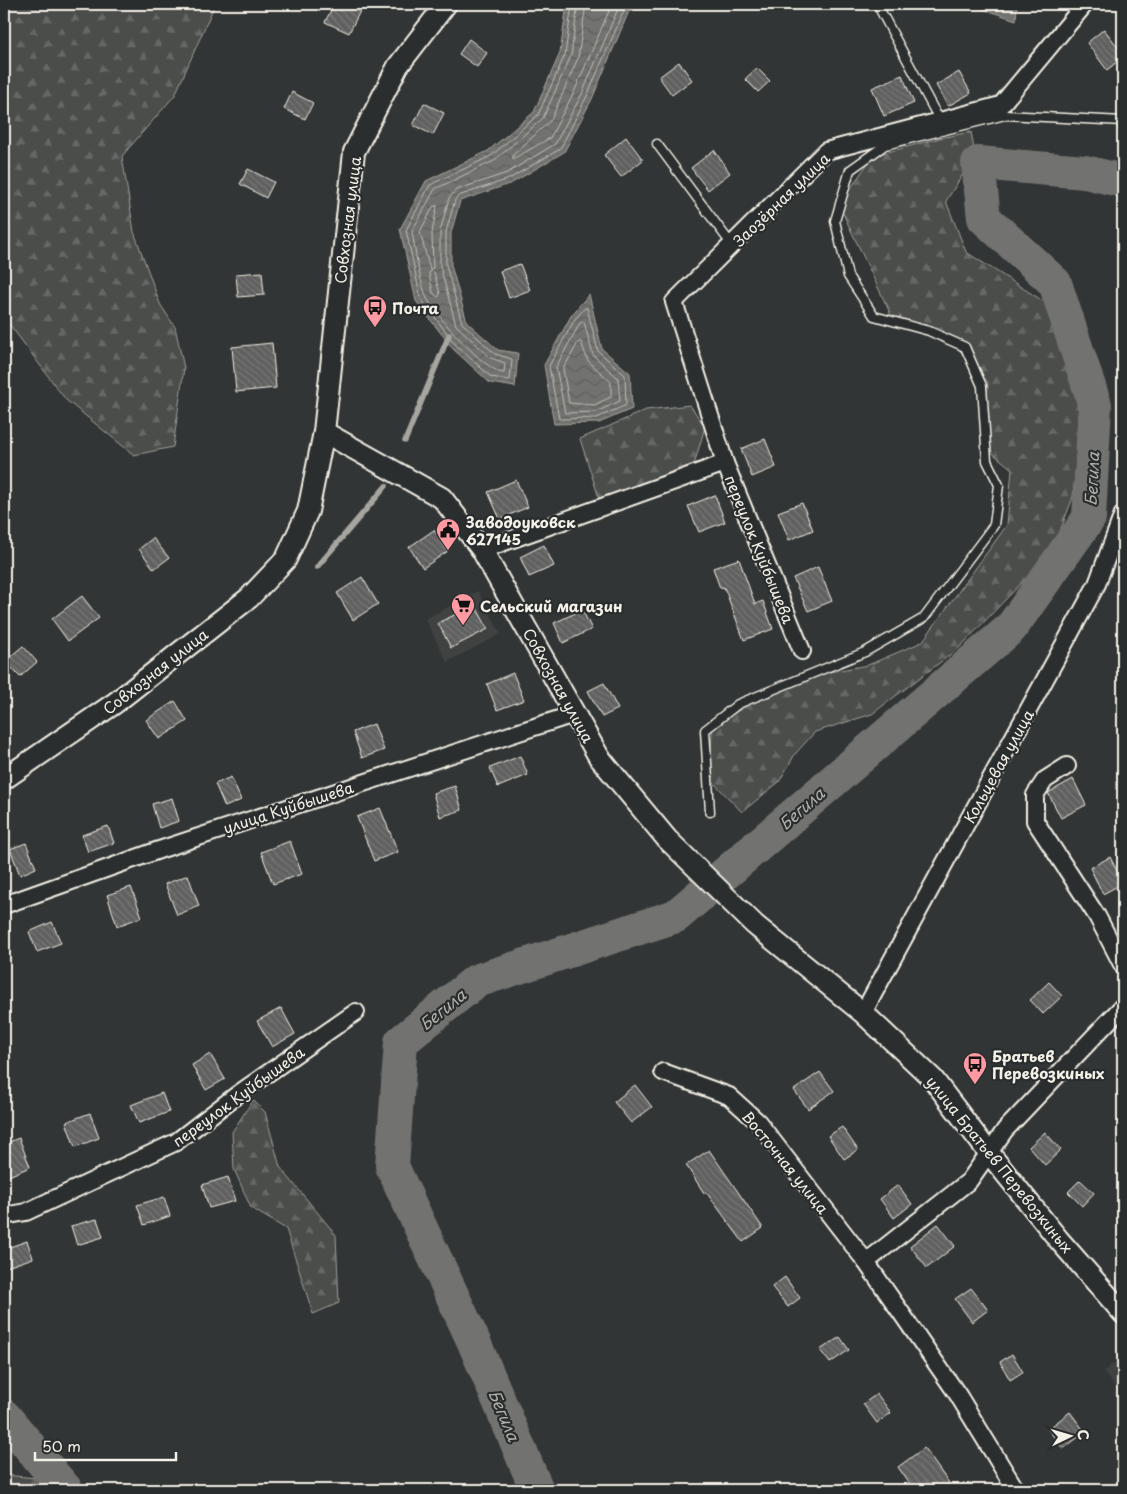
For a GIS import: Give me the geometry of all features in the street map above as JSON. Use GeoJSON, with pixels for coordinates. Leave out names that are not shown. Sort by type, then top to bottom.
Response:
{"type":"FeatureCollection","features":[{"type":"Feature","properties":{"kind":"street","name":"Совхозная улица"},"geometry":{"type":"LineString","coordinates":[[4,779],[122,697],[249,598],[286,559],[308,511],[324,432],[354,152],[398,66],[446,4]]}},
{"type":"Feature","properties":{"kind":"street","name":"Заозёрная улица"},"geometry":{"type":"LineString","coordinates":[[725,463],[674,302],[826,151],[1001,105],[1085,4]]}},
{"type":"Feature","properties":{"kind":"street","name":"Совхозная улица"},"geometry":{"type":"LineString","coordinates":[[324,432],[442,498],[482,550],[599,757],[680,852],[755,925]]}},
{"type":"Feature","properties":{"kind":"street","name":"переулок Куйбышева"},"geometry":{"type":"LineString","coordinates":[[482,550],[725,463],[802,651]]}},
{"type":"Feature","properties":{"kind":"street","name":"Кольцевая улица"},"geometry":{"type":"LineString","coordinates":[[863,1013],[1097,584],[1123,514]]}},
{"type":"Feature","properties":{"kind":"street","name":"улица Куйбышева"},"geometry":{"type":"LineString","coordinates":[[4,905],[159,850],[574,714]]}},
{"type":"Feature","properties":{"kind":"street"},"geometry":{"type":"LineString","coordinates":[[1067,766],[1045,780],[1035,795],[1035,820],[1097,916],[1123,966]]}},
{"type":"Feature","properties":{"kind":"street","name":"улица Братьев Перевозкиных"},"geometry":{"type":"LineString","coordinates":[[755,925],[863,1013],[933,1079],[989,1153],[1059,1240],[1123,1313]]}},
{"type":"Feature","properties":{"kind":"street"},"geometry":{"type":"LineString","coordinates":[[866,1262],[970,1180],[1005,1130],[1123,1006]]}},
{"type":"Feature","properties":{"kind":"street","name":"переулок Куйбышева"},"geometry":{"type":"LineString","coordinates":[[4,1216],[26,1212],[176,1142],[238,1094],[356,1012]]}},
{"type":"Feature","properties":{"kind":"street","name":"Восточная улица"},"geometry":{"type":"LineString","coordinates":[[662,1072],[729,1096],[758,1122],[866,1262],[958,1395],[1016,1490]]}},
{"type":"Feature","properties":{"kind":"lane"},"geometry":{"type":"LineString","coordinates":[[877,4],[940,121]]}},
{"type":"Feature","properties":{"kind":"lane"},"geometry":{"type":"LineString","coordinates":[[710,812],[705,730],[738,704],[865,652],[924,618],[994,525],[999,485],[987,461],[982,386],[965,347],[929,331],[874,316],[848,276],[836,221],[850,170],[885,145],[1005,115],[1123,122]]}},
{"type":"Feature","properties":{"kind":"lane"},"geometry":{"type":"LineString","coordinates":[[658,144],[732,245]]}},
{"type":"Feature","properties":{"kind":"shaded area"},"geometry":{"type":"Polygon","coordinates":[[[478,591],[501,634],[447,662],[425,619],[478,591]]]}},
{"type":"Feature","properties":{"kind":"shaded area"},"geometry":{"type":"Polygon","coordinates":[[[1123,1355],[1123,1397],[1103,1372],[1123,1355]]]}},
{"type":"Feature","properties":{"kind":"green space"},"geometry":{"type":"Polygon","coordinates":[[[4,4],[215,4],[175,95],[122,156],[134,232],[160,304],[175,327],[184,368],[173,447],[134,455],[66,400],[10,325],[4,322],[4,78],[8,72],[4,70],[4,4]]]}},
{"type":"Feature","properties":{"kind":"green space"},"geometry":{"type":"Polygon","coordinates":[[[971,132],[975,155],[946,201],[966,252],[1051,306],[1080,414],[1073,497],[1053,550],[959,648],[872,714],[815,732],[795,754],[779,782],[742,812],[708,777],[713,726],[791,679],[868,665],[922,642],[1007,525],[1012,469],[985,447],[988,382],[940,329],[892,317],[839,205],[873,156],[940,138],[971,132]]]}},
{"type":"Feature","properties":{"kind":"green space"},"geometry":{"type":"Polygon","coordinates":[[[690,405],[705,427],[693,468],[599,498],[580,439],[646,410],[690,405]]]}},
{"type":"Feature","properties":{"kind":"green space"},"geometry":{"type":"Polygon","coordinates":[[[253,1100],[265,1112],[280,1167],[336,1235],[339,1303],[313,1314],[286,1229],[251,1208],[234,1169],[232,1132],[253,1100]]]}},
{"type":"Feature","properties":{"kind":"green space"},"geometry":{"type":"Polygon","coordinates":[[[4,1475],[37,1478],[45,1490],[4,1490],[4,1475]]]}},
{"type":"Feature","properties":{"kind":"water"},"geometry":{"type":"Polygon","coordinates":[[[567,4],[632,4],[592,99],[564,152],[512,183],[460,201],[451,233],[451,265],[467,322],[498,350],[518,353],[515,387],[490,383],[453,349],[416,301],[400,229],[426,181],[488,151],[534,112],[560,53],[567,4]]]}},
{"type":"Feature","properties":{"kind":"water"},"geometry":{"type":"Polygon","coordinates":[[[968,4],[1017,4],[1016,20],[968,4]]]}},
{"type":"Feature","properties":{"kind":"water"},"geometry":{"type":"Polygon","coordinates":[[[589,294],[602,349],[630,373],[632,409],[599,423],[554,424],[544,365],[571,316],[589,294]]]}},
{"type":"Feature","properties":{"kind":"building"},"geometry":{"type":"Polygon","coordinates":[[[334,4],[344,4],[360,11],[349,33],[325,22],[334,4]]]}},
{"type":"Feature","properties":{"kind":"building"},"geometry":{"type":"Polygon","coordinates":[[[1104,29],[1123,54],[1123,57],[1107,70],[1087,43],[1104,29]]]}},
{"type":"Feature","properties":{"kind":"building"},"geometry":{"type":"Polygon","coordinates":[[[469,39],[487,53],[477,67],[459,54],[469,39]]]}},
{"type":"Feature","properties":{"kind":"building"},"geometry":{"type":"Polygon","coordinates":[[[679,62],[692,80],[672,95],[659,77],[679,62]]]}},
{"type":"Feature","properties":{"kind":"building"},"geometry":{"type":"Polygon","coordinates":[[[757,68],[770,81],[758,92],[745,79],[757,68]]]}},
{"type":"Feature","properties":{"kind":"building"},"geometry":{"type":"Polygon","coordinates":[[[959,72],[971,93],[948,106],[936,85],[959,72]]]}},
{"type":"Feature","properties":{"kind":"building"},"geometry":{"type":"Polygon","coordinates":[[[902,75],[914,103],[884,116],[872,88],[902,75]]]}},
{"type":"Feature","properties":{"kind":"building"},"geometry":{"type":"Polygon","coordinates":[[[292,92],[313,103],[305,119],[284,109],[292,92]]]}},
{"type":"Feature","properties":{"kind":"building"},"geometry":{"type":"Polygon","coordinates":[[[424,103],[444,113],[433,135],[413,125],[424,103]]]}},
{"type":"Feature","properties":{"kind":"building"},"geometry":{"type":"Polygon","coordinates":[[[626,137],[643,160],[621,177],[604,155],[626,137]]]}},
{"type":"Feature","properties":{"kind":"building"},"geometry":{"type":"Polygon","coordinates":[[[714,150],[730,173],[708,190],[691,168],[714,150]]]}},
{"type":"Feature","properties":{"kind":"building"},"geometry":{"type":"Polygon","coordinates":[[[248,169],[274,182],[266,198],[240,184],[248,169]]]}},
{"type":"Feature","properties":{"kind":"building"},"geometry":{"type":"Polygon","coordinates":[[[520,264],[530,290],[509,298],[500,271],[520,264]]]}},
{"type":"Feature","properties":{"kind":"building"},"geometry":{"type":"Polygon","coordinates":[[[262,272],[264,295],[238,297],[236,274],[262,272]]]}},
{"type":"Feature","properties":{"kind":"building"},"geometry":{"type":"Polygon","coordinates":[[[272,343],[276,388],[236,392],[232,347],[272,343]]]}},
{"type":"Feature","properties":{"kind":"building"},"geometry":{"type":"Polygon","coordinates":[[[765,439],[776,467],[752,477],[741,449],[765,439]]]}},
{"type":"Feature","properties":{"kind":"building"},"geometry":{"type":"Polygon","coordinates":[[[516,480],[528,507],[500,519],[488,492],[516,480]]]}},
{"type":"Feature","properties":{"kind":"building"},"geometry":{"type":"Polygon","coordinates":[[[715,495],[725,522],[699,532],[688,506],[715,495]]]}},
{"type":"Feature","properties":{"kind":"building"},"geometry":{"type":"Polygon","coordinates":[[[802,503],[813,530],[789,540],[778,512],[802,503]]]}},
{"type":"Feature","properties":{"kind":"building"},"geometry":{"type":"Polygon","coordinates":[[[434,530],[448,551],[423,568],[409,547],[434,530]]]}},
{"type":"Feature","properties":{"kind":"building"},"geometry":{"type":"Polygon","coordinates":[[[153,538],[169,558],[154,569],[139,549],[153,538]]]}},
{"type":"Feature","properties":{"kind":"building"},"geometry":{"type":"Polygon","coordinates":[[[544,545],[554,566],[529,577],[520,557],[544,545]]]}},
{"type":"Feature","properties":{"kind":"building"},"geometry":{"type":"Polygon","coordinates":[[[739,559],[755,604],[763,601],[773,629],[744,640],[724,587],[720,588],[713,568],[739,559]]]}},
{"type":"Feature","properties":{"kind":"building"},"geometry":{"type":"Polygon","coordinates":[[[818,567],[832,601],[808,611],[793,578],[818,567]]]}},
{"type":"Feature","properties":{"kind":"building"},"geometry":{"type":"Polygon","coordinates":[[[362,577],[378,604],[353,620],[337,593],[362,577]]]}},
{"type":"Feature","properties":{"kind":"building"},"geometry":{"type":"Polygon","coordinates":[[[82,596],[99,618],[68,641],[52,619],[82,596]]]}},
{"type":"Feature","properties":{"kind":"building","name":"Сельский магазин"},"geometry":{"type":"Polygon","coordinates":[[[475,605],[488,629],[451,648],[438,623],[475,605]]]}},
{"type":"Feature","properties":{"kind":"building"},"geometry":{"type":"Polygon","coordinates":[[[582,610],[592,629],[563,643],[554,623],[582,610]]]}},
{"type":"Feature","properties":{"kind":"building"},"geometry":{"type":"Polygon","coordinates":[[[23,646],[37,662],[20,677],[5,661],[23,646]]]}},
{"type":"Feature","properties":{"kind":"building"},"geometry":{"type":"Polygon","coordinates":[[[513,673],[524,700],[497,710],[487,684],[513,673]]]}},
{"type":"Feature","properties":{"kind":"building"},"geometry":{"type":"Polygon","coordinates":[[[604,683],[618,709],[602,717],[588,691],[604,683]]]}},
{"type":"Feature","properties":{"kind":"building"},"geometry":{"type":"Polygon","coordinates":[[[175,701],[187,721],[159,739],[146,720],[175,701]]]}},
{"type":"Feature","properties":{"kind":"building"},"geometry":{"type":"Polygon","coordinates":[[[374,724],[384,750],[362,758],[353,732],[374,724]]]}},
{"type":"Feature","properties":{"kind":"building"},"geometry":{"type":"Polygon","coordinates":[[[520,756],[528,775],[498,787],[490,768],[520,756]]]}},
{"type":"Feature","properties":{"kind":"building"},"geometry":{"type":"Polygon","coordinates":[[[231,777],[241,800],[225,807],[215,784],[231,777]]]}},
{"type":"Feature","properties":{"kind":"building"},"geometry":{"type":"Polygon","coordinates":[[[1073,779],[1086,805],[1061,818],[1048,793],[1073,779]]]}},
{"type":"Feature","properties":{"kind":"building"},"geometry":{"type":"Polygon","coordinates":[[[455,786],[462,810],[440,817],[433,793],[455,786]]]}},
{"type":"Feature","properties":{"kind":"building"},"geometry":{"type":"Polygon","coordinates":[[[172,798],[179,821],[159,828],[152,804],[172,798]]]}},
{"type":"Feature","properties":{"kind":"building"},"geometry":{"type":"Polygon","coordinates":[[[380,808],[398,852],[374,861],[357,817],[380,808]]]}},
{"type":"Feature","properties":{"kind":"building"},"geometry":{"type":"Polygon","coordinates":[[[108,826],[114,843],[88,852],[82,835],[108,826]]]}},
{"type":"Feature","properties":{"kind":"building"},"geometry":{"type":"Polygon","coordinates":[[[290,841],[302,874],[273,884],[261,852],[290,841]]]}},
{"type":"Feature","properties":{"kind":"building"},"geometry":{"type":"Polygon","coordinates":[[[26,843],[36,868],[20,875],[10,849],[26,843]]]}},
{"type":"Feature","properties":{"kind":"building"},"geometry":{"type":"Polygon","coordinates":[[[1110,857],[1123,883],[1103,894],[1090,868],[1110,857]]]}},
{"type":"Feature","properties":{"kind":"building"},"geometry":{"type":"Polygon","coordinates":[[[188,875],[199,906],[177,915],[165,884],[188,875]]]}},
{"type":"Feature","properties":{"kind":"building"},"geometry":{"type":"Polygon","coordinates":[[[131,887],[142,917],[117,926],[107,895],[131,887]]]}},
{"type":"Feature","properties":{"kind":"building"},"geometry":{"type":"Polygon","coordinates":[[[52,922],[61,943],[37,952],[29,932],[52,922]]]}},
{"type":"Feature","properties":{"kind":"building"},"geometry":{"type":"Polygon","coordinates":[[[1049,982],[1062,996],[1043,1014],[1030,1000],[1049,982]]]}},
{"type":"Feature","properties":{"kind":"building"},"geometry":{"type":"Polygon","coordinates":[[[281,1008],[295,1034],[272,1047],[257,1021],[281,1008]]]}},
{"type":"Feature","properties":{"kind":"building"},"geometry":{"type":"Polygon","coordinates":[[[210,1054],[225,1079],[206,1090],[192,1065],[210,1054]]]}},
{"type":"Feature","properties":{"kind":"building"},"geometry":{"type":"Polygon","coordinates":[[[820,1072],[834,1091],[808,1109],[794,1090],[820,1072]]]}},
{"type":"Feature","properties":{"kind":"building"},"geometry":{"type":"Polygon","coordinates":[[[635,1085],[652,1107],[631,1123],[614,1102],[635,1085]]]}},
{"type":"Feature","properties":{"kind":"building"},"geometry":{"type":"Polygon","coordinates":[[[162,1093],[169,1112],[139,1123],[131,1105],[162,1093]]]}},
{"type":"Feature","properties":{"kind":"building"},"geometry":{"type":"Polygon","coordinates":[[[90,1113],[99,1138],[75,1147],[66,1122],[90,1113]]]}},
{"type":"Feature","properties":{"kind":"building"},"geometry":{"type":"Polygon","coordinates":[[[842,1127],[858,1150],[844,1159],[828,1136],[842,1127]]]}},
{"type":"Feature","properties":{"kind":"building"},"geometry":{"type":"Polygon","coordinates":[[[1045,1132],[1061,1150],[1045,1165],[1029,1147],[1045,1132]]]}},
{"type":"Feature","properties":{"kind":"building"},"geometry":{"type":"Polygon","coordinates":[[[19,1138],[30,1167],[4,1178],[4,1144],[19,1138]]]}},
{"type":"Feature","properties":{"kind":"building"},"geometry":{"type":"Polygon","coordinates":[[[709,1150],[763,1228],[743,1242],[706,1192],[704,1193],[686,1165],[709,1150]]]}},
{"type":"Feature","properties":{"kind":"building"},"geometry":{"type":"Polygon","coordinates":[[[228,1177],[235,1201],[209,1208],[202,1185],[228,1177]]]}},
{"type":"Feature","properties":{"kind":"building"},"geometry":{"type":"Polygon","coordinates":[[[1080,1180],[1094,1193],[1082,1206],[1068,1192],[1080,1180]]]}},
{"type":"Feature","properties":{"kind":"building"},"geometry":{"type":"Polygon","coordinates":[[[898,1185],[912,1204],[894,1218],[880,1199],[898,1185]]]}},
{"type":"Feature","properties":{"kind":"building"},"geometry":{"type":"Polygon","coordinates":[[[164,1197],[170,1216],[144,1225],[137,1205],[164,1197]]]}},
{"type":"Feature","properties":{"kind":"building"},"geometry":{"type":"Polygon","coordinates":[[[97,1219],[103,1237],[77,1245],[71,1226],[97,1219]]]}},
{"type":"Feature","properties":{"kind":"building"},"geometry":{"type":"Polygon","coordinates":[[[938,1224],[955,1246],[927,1268],[910,1246],[938,1224]]]}},
{"type":"Feature","properties":{"kind":"building"},"geometry":{"type":"Polygon","coordinates":[[[27,1241],[33,1258],[4,1268],[4,1249],[27,1241]]]}},
{"type":"Feature","properties":{"kind":"building"},"geometry":{"type":"Polygon","coordinates":[[[785,1277],[800,1298],[788,1307],[772,1287],[785,1277]]]}},
{"type":"Feature","properties":{"kind":"building"},"geometry":{"type":"Polygon","coordinates":[[[971,1288],[988,1310],[972,1322],[955,1299],[971,1288]]]}},
{"type":"Feature","properties":{"kind":"building"},"geometry":{"type":"Polygon","coordinates":[[[840,1337],[849,1350],[830,1363],[820,1350],[840,1337]]]}},
{"type":"Feature","properties":{"kind":"building"},"geometry":{"type":"Polygon","coordinates":[[[1012,1354],[1023,1372],[1010,1380],[1000,1362],[1012,1354]]]}},
{"type":"Feature","properties":{"kind":"building"},"geometry":{"type":"Polygon","coordinates":[[[877,1394],[891,1413],[877,1423],[863,1404],[877,1394]]]}},
{"type":"Feature","properties":{"kind":"building"},"geometry":{"type":"Polygon","coordinates":[[[1070,1412],[1085,1432],[1063,1449],[1048,1429],[1070,1412]]]}},
{"type":"Feature","properties":{"kind":"building"},"geometry":{"type":"Polygon","coordinates":[[[924,1448],[949,1483],[939,1490],[914,1490],[898,1467],[924,1448]]]}},
{"type":"Feature","properties":{"kind":"waterway","name":"Бегила"},"geometry":{"type":"LineString","coordinates":[[537,1490],[473,1340],[392,1166],[401,1042],[476,981],[676,916],[1011,628],[1089,518],[1095,405],[1055,283],[984,218],[978,163],[1085,172],[1123,181]]}},
{"type":"Feature","properties":{"kind":"waterway"},"geometry":{"type":"LineString","coordinates":[[405,441],[449,335]]}},
{"type":"Feature","properties":{"kind":"waterway"},"geometry":{"type":"LineString","coordinates":[[317,567],[386,486]]}},
{"type":"Feature","properties":{"kind":"waterway","name":"Бегила"},"geometry":{"type":"LineString","coordinates":[[4,1416],[66,1490]]}},
{"type":"Feature","properties":{"kind":"place","name":"Почта"},"geometry":{"type":"Point","coordinates":[375,328]}},
{"type":"Feature","properties":{"kind":"place","name":"Заводоуковск 627145"},"geometry":{"type":"Point","coordinates":[448,551]}},
{"type":"Feature","properties":{"kind":"place","name":"Сельский магазин"},"geometry":{"type":"Point","coordinates":[463,626]}},
{"type":"Feature","properties":{"kind":"place","name":"Братьев Перевозкиных"},"geometry":{"type":"Point","coordinates":[975,1085]}}]}
